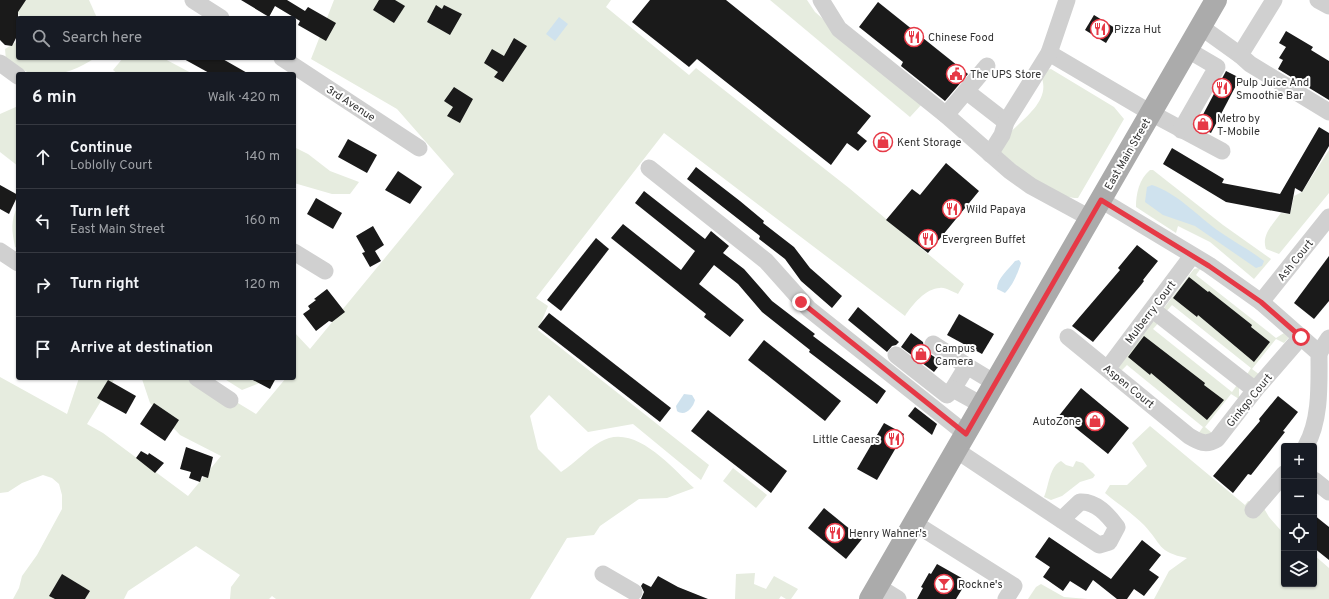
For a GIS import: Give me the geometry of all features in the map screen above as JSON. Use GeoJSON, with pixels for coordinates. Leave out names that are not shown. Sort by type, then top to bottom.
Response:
{"type":"FeatureCollection","features":[{"type":"Feature","properties":{"kind":"main road","name":"East Main Street"},"geometry":{"type":"LineString","coordinates":[[873,593],[1216,0]]}},
{"type":"Feature","properties":{"kind":"street"},"geometry":{"type":"LineString","coordinates":[[193,0],[218,16]]}},
{"type":"Feature","properties":{"kind":"street"},"geometry":{"type":"LineString","coordinates":[[820,0],[839,29],[1031,186],[1095,209],[1192,256],[1261,302],[1319,353]]}},
{"type":"Feature","properties":{"kind":"street"},"geometry":{"type":"LineString","coordinates":[[990,154],[1002,135],[1006,122],[1049,53],[1067,0]]}},
{"type":"Feature","properties":{"kind":"street"},"geometry":{"type":"LineString","coordinates":[[1240,55],[1274,0]]}},
{"type":"Feature","properties":{"kind":"street"},"geometry":{"type":"LineString","coordinates":[[1318,0],[1329,6]]}},
{"type":"Feature","properties":{"kind":"street"},"geometry":{"type":"LineString","coordinates":[[1201,27],[1250,64],[1329,112]]}},
{"type":"Feature","properties":{"kind":"street"},"geometry":{"type":"LineString","coordinates":[[1182,130],[1217,67],[1188,50]]}},
{"type":"Feature","properties":{"kind":"street"},"geometry":{"type":"LineString","coordinates":[[1049,53],[1151,114],[1222,151]]}},
{"type":"Feature","properties":{"kind":"street","name":"3rd Avenue"},"geometry":{"type":"LineString","coordinates":[[285,60],[419,148]]}},
{"type":"Feature","properties":{"kind":"street"},"geometry":{"type":"LineString","coordinates":[[0,64],[16,75]]}},
{"type":"Feature","properties":{"kind":"street"},"geometry":{"type":"LineString","coordinates":[[946,116],[986,66]]}},
{"type":"Feature","properties":{"kind":"street"},"geometry":{"type":"LineString","coordinates":[[966,91],[1006,122]]}},
{"type":"Feature","properties":{"kind":"street"},"geometry":{"type":"LineString","coordinates":[[649,168],[766,261],[809,310],[961,442],[1061,520]]}},
{"type":"Feature","properties":{"kind":"street","name":"Ash Court"},"geometry":{"type":"LineString","coordinates":[[1261,302],[1329,217]]}},
{"type":"Feature","properties":{"kind":"street"},"geometry":{"type":"LineString","coordinates":[[0,251],[16,262]]}},
{"type":"Feature","properties":{"kind":"street"},"geometry":{"type":"LineString","coordinates":[[296,253],[325,271]]}},
{"type":"Feature","properties":{"kind":"street","name":"Mulberry Court"},"geometry":{"type":"LineString","coordinates":[[1108,368],[1192,256]]}},
{"type":"Feature","properties":{"kind":"street"},"geometry":{"type":"LineString","coordinates":[[1153,310],[1255,390]]}},
{"type":"Feature","properties":{"kind":"street","name":"Aspen Court"},"geometry":{"type":"LineString","coordinates":[[1068,337],[1108,368],[1189,436]]}},
{"type":"Feature","properties":{"kind":"street","name":"Ginkgo Court"},"geometry":{"type":"LineString","coordinates":[[1189,436],[1199,442],[1212,442],[1217,439],[1255,390],[1301,337]]}},
{"type":"Feature","properties":{"kind":"street"},"geometry":{"type":"LineString","coordinates":[[1307,443],[1314,427],[1317,410],[1319,353],[1329,338]]}},
{"type":"Feature","properties":{"kind":"street"},"geometry":{"type":"LineString","coordinates":[[933,344],[995,382]]}},
{"type":"Feature","properties":{"kind":"street"},"geometry":{"type":"LineString","coordinates":[[896,355],[947,395],[953,389],[967,366]]}},
{"type":"Feature","properties":{"kind":"street"},"geometry":{"type":"LineString","coordinates":[[199,380],[230,400]]}},
{"type":"Feature","properties":{"kind":"street"},"geometry":{"type":"LineString","coordinates":[[953,389],[982,405]]}},
{"type":"Feature","properties":{"kind":"street"},"geometry":{"type":"LineString","coordinates":[[1253,510],[1281,477]]}},
{"type":"Feature","properties":{"kind":"street"},"geometry":{"type":"LineString","coordinates":[[1317,482],[1329,492]]}},
{"type":"Feature","properties":{"kind":"street"},"geometry":{"type":"LineString","coordinates":[[914,523],[1014,586],[1006,599]]}},
{"type":"Feature","properties":{"kind":"street"},"geometry":{"type":"LineString","coordinates":[[603,574],[634,592]]}},
{"type":"Feature","properties":{"kind":"street"},"geometry":{"type":"LineString","coordinates":[[873,593],[898,599]]}},
{"type":"Feature","properties":{"kind":"shaded area"},"geometry":{"type":"Polygon","coordinates":[[[0,0],[89,0],[96,16],[20,16],[0,0]]]}},
{"type":"Feature","properties":{"kind":"shaded area"},"geometry":{"type":"Polygon","coordinates":[[[334,0],[611,0],[606,7],[689,75],[696,68],[849,188],[964,284],[958,294],[942,288],[930,291],[915,302],[905,316],[664,133],[536,298],[548,306],[538,330],[709,465],[701,480],[633,424],[588,432],[549,395],[530,416],[538,449],[561,472],[600,442],[613,437],[626,438],[639,442],[652,450],[664,459],[694,488],[667,498],[639,499],[600,526],[594,535],[567,538],[530,599],[276,599],[272,596],[269,599],[230,599],[231,587],[240,575],[196,546],[128,591],[124,599],[13,599],[19,588],[22,576],[37,555],[62,509],[62,495],[59,484],[52,478],[43,475],[22,483],[8,492],[0,493],[0,377],[67,414],[78,380],[114,380],[87,424],[103,433],[188,496],[221,456],[180,435],[150,403],[142,380],[200,380],[256,414],[284,380],[296,380],[296,334],[310,349],[454,174],[397,109],[311,59],[334,0]]]}},
{"type":"Feature","properties":{"kind":"shaded area"},"geometry":{"type":"Polygon","coordinates":[[[770,0],[807,0],[815,12],[922,104],[910,117],[770,0]]]}},
{"type":"Feature","properties":{"kind":"shaded area"},"geometry":{"type":"Polygon","coordinates":[[[16,42],[16,60],[92,60],[66,72],[28,72],[6,60],[5,49],[16,42]]]}},
{"type":"Feature","properties":{"kind":"shaded area"},"geometry":{"type":"Polygon","coordinates":[[[121,60],[167,60],[189,72],[116,72],[113,70],[121,60]]]}},
{"type":"Feature","properties":{"kind":"shaded area"},"geometry":{"type":"Polygon","coordinates":[[[1051,69],[1114,107],[1124,119],[1078,198],[1068,197],[1047,188],[999,151],[1007,137],[1034,109],[1042,94],[1043,85],[1041,76],[1047,70],[1051,69]]]}},
{"type":"Feature","properties":{"kind":"shaded area"},"geometry":{"type":"Polygon","coordinates":[[[16,107],[16,164],[0,152],[0,114],[16,107]]]}},
{"type":"Feature","properties":{"kind":"shaded area"},"geometry":{"type":"Polygon","coordinates":[[[296,148],[308,154],[330,171],[359,182],[350,194],[332,194],[296,184],[296,148]]]}},
{"type":"Feature","properties":{"kind":"shaded area"},"geometry":{"type":"Polygon","coordinates":[[[1329,150],[1329,193],[1279,254],[1266,249],[1266,234],[1271,226],[1281,213],[1290,214],[1294,196],[1302,192],[1329,150]]]}},
{"type":"Feature","properties":{"kind":"shaded area"},"geometry":{"type":"Polygon","coordinates":[[[1150,170],[1153,170],[1223,225],[1271,259],[1254,279],[1210,242],[1178,226],[1176,233],[1136,207],[1139,187],[1143,178],[1150,170]]]}},
{"type":"Feature","properties":{"kind":"shaded area"},"geometry":{"type":"Polygon","coordinates":[[[16,209],[16,247],[12,226],[16,209]]]}},
{"type":"Feature","properties":{"kind":"shaded area"},"geometry":{"type":"Polygon","coordinates":[[[1201,268],[1196,275],[1276,338],[1284,333],[1291,335],[1284,343],[1276,339],[1252,369],[1260,375],[1254,379],[1246,376],[1251,368],[1172,305],[1165,313],[1164,308],[1194,269],[1201,268]]]}},
{"type":"Feature","properties":{"kind":"shaded area"},"geometry":{"type":"Polygon","coordinates":[[[1160,321],[1153,329],[1232,392],[1237,385],[1239,387],[1239,399],[1231,394],[1205,427],[1212,433],[1210,435],[1198,434],[1203,427],[1127,365],[1121,371],[1118,366],[1150,323],[1160,321]]]}},
{"type":"Feature","properties":{"kind":"shaded area"},"geometry":{"type":"Polygon","coordinates":[[[226,380],[267,380],[242,390],[226,380]]]}},
{"type":"Feature","properties":{"kind":"shaded area"},"geometry":{"type":"Polygon","coordinates":[[[1150,426],[1245,505],[1248,501],[1262,505],[1269,517],[1281,531],[1281,587],[1317,587],[1317,558],[1329,568],[1329,599],[1154,599],[1169,571],[1187,558],[1177,556],[1165,550],[1144,525],[1105,493],[1110,485],[1127,485],[1147,466],[1132,443],[1150,426]]]}},
{"type":"Feature","properties":{"kind":"shaded area"},"geometry":{"type":"Polygon","coordinates":[[[1061,461],[1066,465],[1073,467],[1076,461],[1083,463],[1095,475],[1093,478],[1080,482],[1062,496],[1051,500],[1044,497],[1052,472],[1061,461]]]}},
{"type":"Feature","properties":{"kind":"shaded area"},"geometry":{"type":"Polygon","coordinates":[[[733,468],[767,495],[756,508],[723,481],[733,468]]]}},
{"type":"Feature","properties":{"kind":"shaded area"},"geometry":{"type":"Polygon","coordinates":[[[755,573],[754,584],[766,589],[774,576],[798,589],[791,599],[786,599],[781,596],[779,599],[735,599],[736,574],[755,573]]]}},
{"type":"Feature","properties":{"kind":"shaded area"},"geometry":{"type":"Polygon","coordinates":[[[1041,584],[1064,597],[1088,599],[1028,599],[1036,587],[1041,584]]]}},
{"type":"Feature","properties":{"kind":"water"},"geometry":{"type":"Polygon","coordinates":[[[559,17],[568,24],[555,41],[546,34],[559,17]]]}},
{"type":"Feature","properties":{"kind":"water"},"geometry":{"type":"Polygon","coordinates":[[[1152,185],[1171,194],[1220,232],[1259,257],[1264,261],[1262,266],[1256,268],[1195,226],[1163,215],[1145,202],[1147,187],[1152,185]]]}},
{"type":"Feature","properties":{"kind":"water"},"geometry":{"type":"Polygon","coordinates":[[[1019,260],[1021,263],[1020,267],[1010,287],[1005,293],[997,289],[999,281],[1004,274],[1015,261],[1019,260]]]}},
{"type":"Feature","properties":{"kind":"water"},"geometry":{"type":"Polygon","coordinates":[[[684,394],[692,395],[695,400],[688,411],[680,413],[677,411],[676,406],[684,394]]]}},
{"type":"Feature","properties":{"kind":"building"},"geometry":{"type":"Polygon","coordinates":[[[0,0],[26,0],[18,12],[18,16],[16,16],[16,38],[12,46],[5,45],[0,40],[0,0]]]}},
{"type":"Feature","properties":{"kind":"building"},"geometry":{"type":"Polygon","coordinates":[[[241,0],[287,0],[305,11],[308,7],[336,23],[326,41],[298,25],[300,21],[296,19],[296,16],[292,16],[275,6],[270,16],[241,0]]]}},
{"type":"Feature","properties":{"kind":"building"},"geometry":{"type":"Polygon","coordinates":[[[379,0],[395,0],[405,6],[394,23],[373,10],[379,0]]]}},
{"type":"Feature","properties":{"kind":"building"},"geometry":{"type":"Polygon","coordinates":[[[650,0],[726,0],[871,116],[857,133],[867,141],[858,151],[847,143],[831,165],[697,59],[689,67],[632,22],[650,0]]]}},
{"type":"Feature","properties":{"kind":"building"},"geometry":{"type":"Polygon","coordinates":[[[878,2],[968,74],[945,101],[901,66],[903,62],[859,27],[878,2]]]}},
{"type":"Feature","properties":{"kind":"building"},"geometry":{"type":"Polygon","coordinates":[[[436,5],[442,9],[444,5],[462,14],[450,35],[427,22],[436,5]]]}},
{"type":"Feature","properties":{"kind":"building","name":"Pizza Hut"},"geometry":{"type":"Polygon","coordinates":[[[1094,15],[1115,28],[1106,43],[1085,30],[1094,15]]]}},
{"type":"Feature","properties":{"kind":"building"},"geometry":{"type":"Polygon","coordinates":[[[1286,31],[1313,47],[1311,50],[1329,61],[1329,100],[1278,69],[1283,60],[1279,58],[1286,47],[1279,43],[1286,31]]]}},
{"type":"Feature","properties":{"kind":"building"},"geometry":{"type":"Polygon","coordinates":[[[514,38],[527,46],[503,82],[494,77],[498,72],[484,63],[492,49],[504,56],[514,38]]]}},
{"type":"Feature","properties":{"kind":"building"},"geometry":{"type":"Polygon","coordinates":[[[186,60],[224,60],[246,72],[207,72],[186,60]]]}},
{"type":"Feature","properties":{"kind":"building"},"geometry":{"type":"Polygon","coordinates":[[[1226,71],[1240,78],[1211,133],[1197,126],[1226,71]]]}},
{"type":"Feature","properties":{"kind":"building"},"geometry":{"type":"Polygon","coordinates":[[[454,87],[473,99],[460,123],[447,116],[453,107],[444,101],[454,87]]]}},
{"type":"Feature","properties":{"kind":"building"},"geometry":{"type":"Polygon","coordinates":[[[1319,127],[1329,133],[1329,146],[1302,192],[1295,188],[1290,214],[1226,202],[1163,164],[1172,148],[1224,179],[1222,183],[1280,194],[1319,127]]]}},
{"type":"Feature","properties":{"kind":"building"},"geometry":{"type":"Polygon","coordinates":[[[348,139],[377,155],[367,173],[338,157],[348,139]]]}},
{"type":"Feature","properties":{"kind":"building"},"geometry":{"type":"Polygon","coordinates":[[[946,163],[979,191],[928,253],[886,220],[912,189],[920,195],[946,163]]]}},
{"type":"Feature","properties":{"kind":"building"},"geometry":{"type":"Polygon","coordinates":[[[696,167],[740,201],[764,221],[763,223],[794,247],[810,268],[842,296],[832,308],[801,281],[785,259],[759,239],[760,236],[687,179],[696,167]]]}},
{"type":"Feature","properties":{"kind":"building"},"geometry":{"type":"Polygon","coordinates":[[[398,171],[422,187],[410,204],[385,190],[398,171]]]}},
{"type":"Feature","properties":{"kind":"building"},"geometry":{"type":"Polygon","coordinates":[[[0,185],[16,194],[16,199],[9,214],[0,209],[0,185]]]}},
{"type":"Feature","properties":{"kind":"building"},"geometry":{"type":"Polygon","coordinates":[[[644,191],[705,239],[711,231],[729,246],[723,253],[744,269],[772,301],[815,334],[813,336],[886,391],[877,404],[809,352],[810,350],[762,312],[738,284],[714,265],[699,284],[744,320],[730,337],[704,317],[706,314],[611,238],[623,224],[681,270],[695,251],[635,203],[644,191]]]}},
{"type":"Feature","properties":{"kind":"building"},"geometry":{"type":"Polygon","coordinates":[[[316,198],[342,213],[333,229],[307,214],[316,198]]]}},
{"type":"Feature","properties":{"kind":"building"},"geometry":{"type":"Polygon","coordinates":[[[373,226],[384,245],[375,251],[381,261],[370,267],[362,253],[365,252],[356,236],[373,226]]]}},
{"type":"Feature","properties":{"kind":"building"},"geometry":{"type":"Polygon","coordinates":[[[596,238],[609,249],[561,311],[547,300],[596,238]]]}},
{"type":"Feature","properties":{"kind":"building"},"geometry":{"type":"Polygon","coordinates":[[[1137,245],[1158,261],[1143,280],[1144,281],[1141,285],[1093,342],[1072,326],[1120,270],[1118,268],[1137,245]]]}},
{"type":"Feature","properties":{"kind":"building"},"geometry":{"type":"Polygon","coordinates":[[[1329,256],[1329,301],[1314,319],[1294,303],[1329,256]]]}},
{"type":"Feature","properties":{"kind":"building"},"geometry":{"type":"Polygon","coordinates":[[[1189,277],[1252,325],[1251,327],[1270,342],[1254,362],[1198,315],[1197,317],[1173,298],[1189,277]]]}},
{"type":"Feature","properties":{"kind":"building"},"geometry":{"type":"Polygon","coordinates":[[[327,289],[345,312],[332,322],[329,321],[316,331],[303,314],[310,309],[308,306],[316,300],[314,299],[327,289]]]}},
{"type":"Feature","properties":{"kind":"building"},"geometry":{"type":"Polygon","coordinates":[[[858,307],[899,342],[892,346],[887,352],[848,320],[858,307]]]}},
{"type":"Feature","properties":{"kind":"building"},"geometry":{"type":"Polygon","coordinates":[[[549,313],[671,408],[660,422],[538,327],[549,313]]]}},
{"type":"Feature","properties":{"kind":"building"},"geometry":{"type":"Polygon","coordinates":[[[959,314],[994,334],[982,354],[947,335],[959,314]]]}},
{"type":"Feature","properties":{"kind":"building","name":"Campus Camera"},"geometry":{"type":"Polygon","coordinates":[[[911,333],[923,342],[924,348],[927,352],[942,362],[934,372],[901,347],[911,333]]]}},
{"type":"Feature","properties":{"kind":"building"},"geometry":{"type":"Polygon","coordinates":[[[1144,336],[1205,383],[1204,385],[1224,400],[1207,420],[1151,373],[1150,375],[1128,357],[1144,336]]]}},
{"type":"Feature","properties":{"kind":"building"},"geometry":{"type":"Polygon","coordinates":[[[764,340],[841,401],[825,421],[748,360],[764,340]]]}},
{"type":"Feature","properties":{"kind":"building"},"geometry":{"type":"Polygon","coordinates":[[[108,380],[136,396],[126,414],[97,398],[108,380]]]}},
{"type":"Feature","properties":{"kind":"building"},"geometry":{"type":"Polygon","coordinates":[[[253,380],[275,380],[270,389],[253,380]]]}},
{"type":"Feature","properties":{"kind":"building","name":"AutoZone"},"geometry":{"type":"Polygon","coordinates":[[[1081,388],[1129,428],[1108,454],[1067,421],[1054,422],[1081,388]]]}},
{"type":"Feature","properties":{"kind":"building"},"geometry":{"type":"Polygon","coordinates":[[[1278,396],[1298,412],[1283,431],[1285,432],[1251,475],[1248,474],[1233,493],[1213,476],[1260,421],[1259,419],[1278,396]]]}},
{"type":"Feature","properties":{"kind":"building"},"geometry":{"type":"Polygon","coordinates":[[[154,403],[179,420],[165,441],[140,424],[154,403]]]}},
{"type":"Feature","properties":{"kind":"building"},"geometry":{"type":"Polygon","coordinates":[[[915,407],[937,424],[932,435],[908,416],[915,407]]]}},
{"type":"Feature","properties":{"kind":"building"},"geometry":{"type":"Polygon","coordinates":[[[708,410],[787,471],[771,493],[691,431],[708,410]]]}},
{"type":"Feature","properties":{"kind":"building"},"geometry":{"type":"Polygon","coordinates":[[[884,423],[904,434],[877,480],[857,469],[884,423]]]}},
{"type":"Feature","properties":{"kind":"building"},"geometry":{"type":"Polygon","coordinates":[[[186,447],[213,457],[208,478],[202,476],[200,482],[189,478],[191,472],[180,469],[186,447]]]}},
{"type":"Feature","properties":{"kind":"building"},"geometry":{"type":"Polygon","coordinates":[[[141,451],[148,455],[149,453],[164,463],[155,473],[136,458],[141,451]]]}},
{"type":"Feature","properties":{"kind":"building","name":"Henry Wahner's"},"geometry":{"type":"Polygon","coordinates":[[[824,508],[862,539],[846,559],[808,528],[824,508]]]}},
{"type":"Feature","properties":{"kind":"building"},"geometry":{"type":"Polygon","coordinates":[[[1317,517],[1329,527],[1329,560],[1317,550],[1317,517]]]}},
{"type":"Feature","properties":{"kind":"building"},"geometry":{"type":"Polygon","coordinates":[[[1049,537],[1111,579],[1142,540],[1161,555],[1149,570],[1159,577],[1144,596],[1134,589],[1127,599],[1117,599],[1093,580],[1086,591],[1070,581],[1063,591],[1043,577],[1050,567],[1035,557],[1049,537]]]}},
{"type":"Feature","properties":{"kind":"building","name":"Rockne's"},"geometry":{"type":"Polygon","coordinates":[[[937,564],[967,581],[956,599],[917,599],[923,588],[921,587],[929,573],[931,574],[937,564]]]}},
{"type":"Feature","properties":{"kind":"building"},"geometry":{"type":"Polygon","coordinates":[[[62,574],[90,591],[85,599],[55,599],[49,596],[62,574]]]}},
{"type":"Feature","properties":{"kind":"building"},"geometry":{"type":"Polygon","coordinates":[[[658,576],[678,587],[708,599],[641,599],[644,592],[641,586],[643,583],[651,587],[658,576]]]}},
{"type":"Feature","properties":{"kind":"place","name":"Pizza Hut"},"geometry":{"type":"Point","coordinates":[1100,29]}},
{"type":"Feature","properties":{"kind":"place","name":"Chinese Food"},"geometry":{"type":"Point","coordinates":[914,37]}},
{"type":"Feature","properties":{"kind":"place","name":"The UPS Store"},"geometry":{"type":"Point","coordinates":[956,74]}},
{"type":"Feature","properties":{"kind":"place","name":"Pulp Juice And Smoothie Bar"},"geometry":{"type":"Point","coordinates":[1222,88]}},
{"type":"Feature","properties":{"kind":"place","name":"Metro by T-Mobile"},"geometry":{"type":"Point","coordinates":[1203,124]}},
{"type":"Feature","properties":{"kind":"place","name":"Kent Storage"},"geometry":{"type":"Point","coordinates":[883,142]}},
{"type":"Feature","properties":{"kind":"place","name":"Wild Papaya"},"geometry":{"type":"Point","coordinates":[952,209]}},
{"type":"Feature","properties":{"kind":"place","name":"Evergreen Buffet"},"geometry":{"type":"Point","coordinates":[928,239]}},
{"type":"Feature","properties":{"kind":"place","name":"Campus Camera"},"geometry":{"type":"Point","coordinates":[921,354]}},
{"type":"Feature","properties":{"kind":"place","name":"AutoZone"},"geometry":{"type":"Point","coordinates":[1095,421]}},
{"type":"Feature","properties":{"kind":"place","name":"Little Caesars"},"geometry":{"type":"Point","coordinates":[894,439]}},
{"type":"Feature","properties":{"kind":"place","name":"Henry Wahner's"},"geometry":{"type":"Point","coordinates":[835,533]}},
{"type":"Feature","properties":{"kind":"place","name":"Rockne's"},"geometry":{"type":"Point","coordinates":[944,584]}},
{"type":"Feature","properties":{"kind":"route"},"geometry":{"type":"LineString","coordinates":[[801,302],[809,310],[874,359],[966,434],[1101,200],[1209,266],[1261,302],[1301,337]]}}]}
